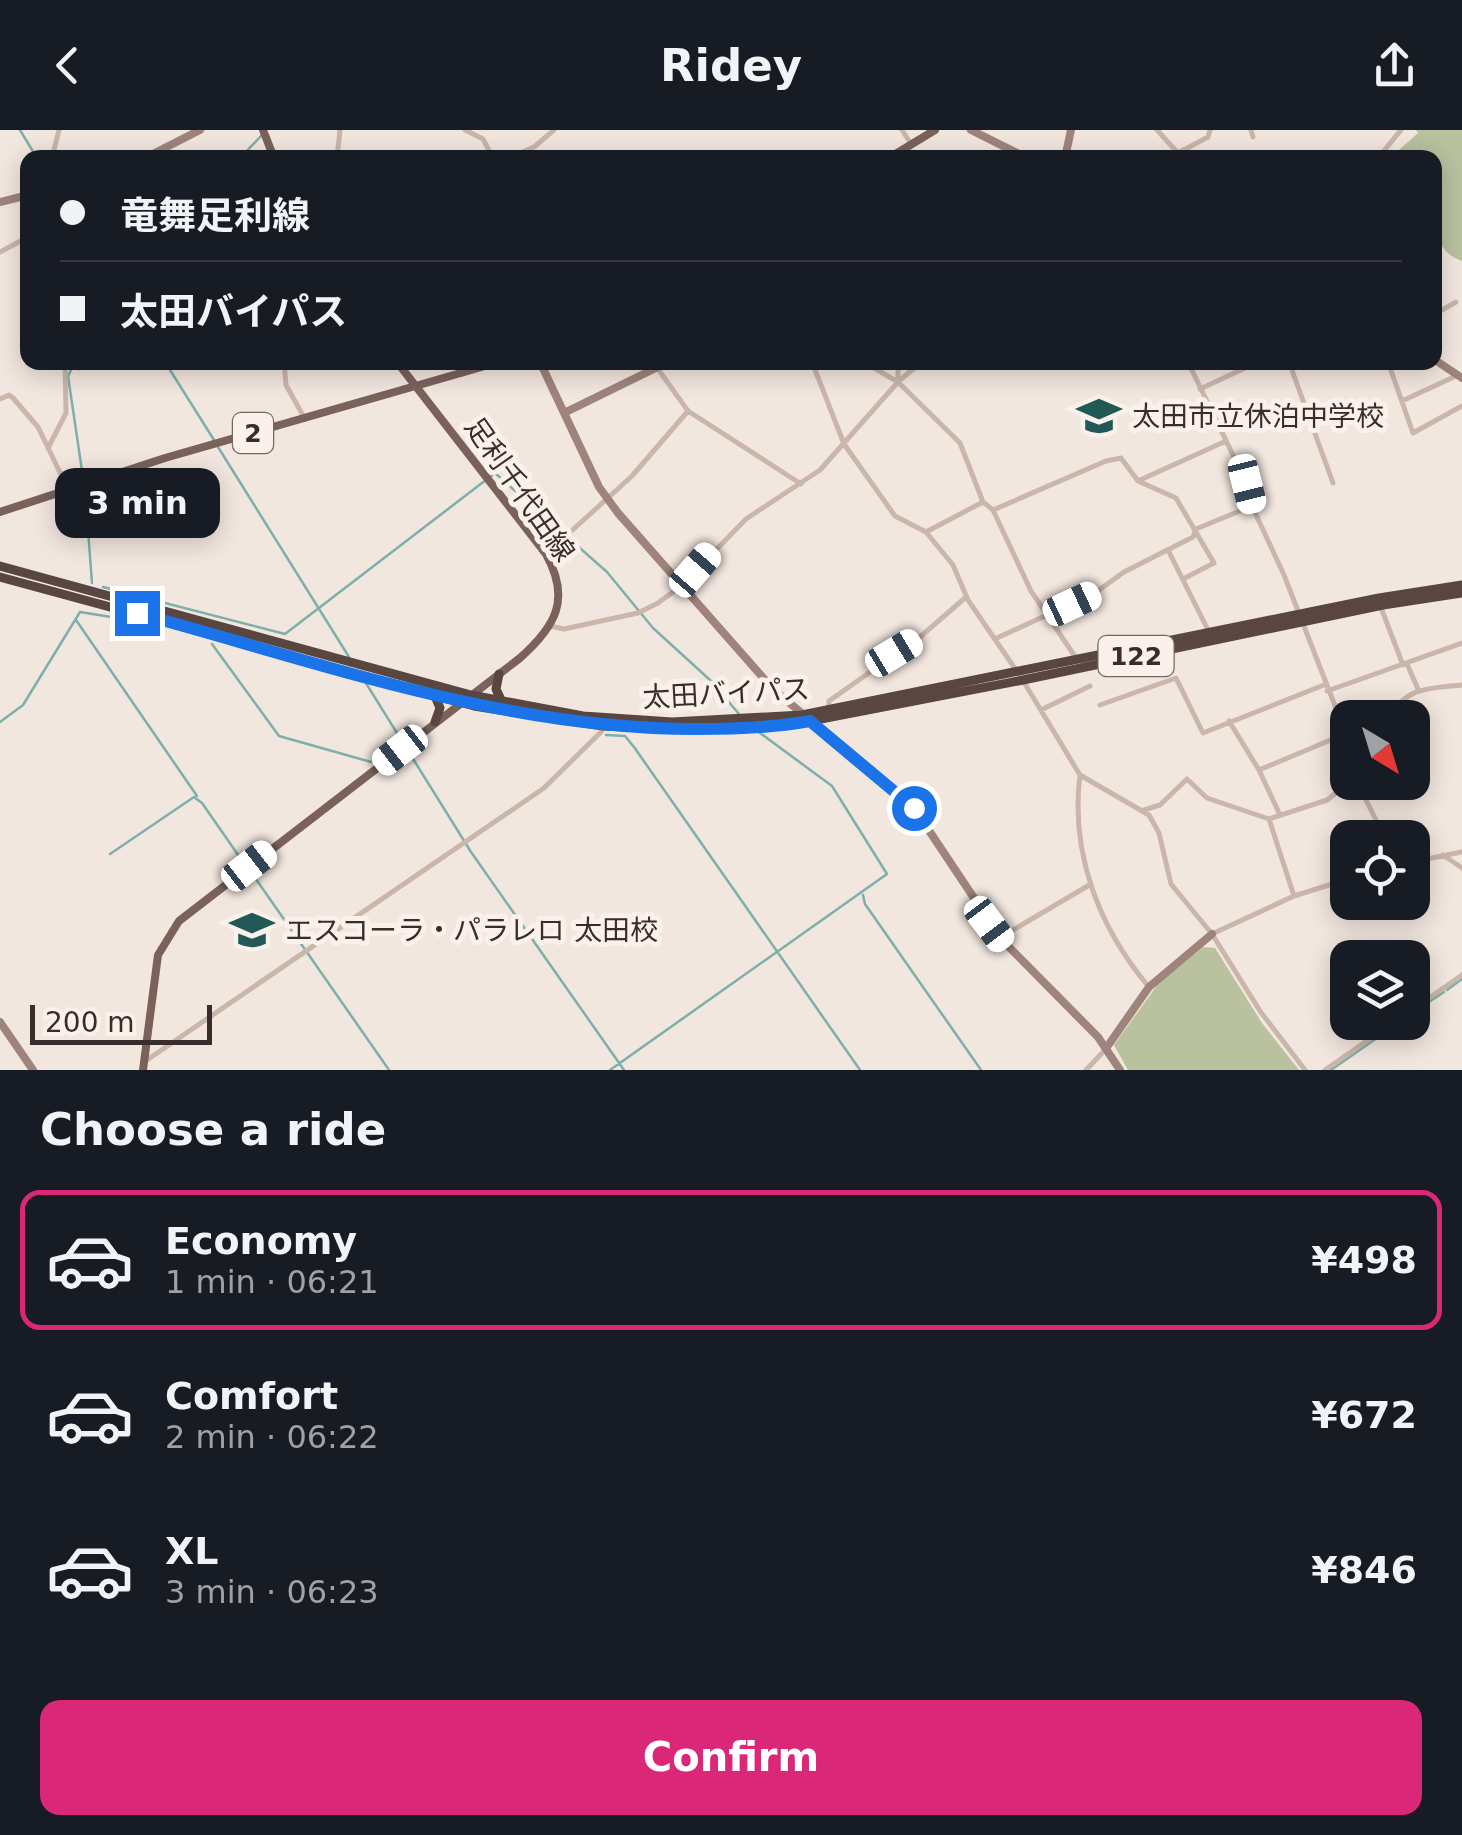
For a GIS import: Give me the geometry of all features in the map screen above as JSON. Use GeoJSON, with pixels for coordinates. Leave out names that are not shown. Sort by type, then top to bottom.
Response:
{"type":"FeatureCollection","features":[{"type":"Feature","properties":{"kind":"highway","name":"太田バイパス"},"geometry":{"type":"LineString","coordinates":[[0,566],[471,695],[583,716],[672,722],[806,718],[829,710],[1020,676],[1209,632],[1462,593]]}},
{"type":"Feature","properties":{"kind":"highway","name":"太田バイパス"},"geometry":{"type":"LineString","coordinates":[[0,577],[462,702],[603,726],[723,729],[806,718],[1462,585]]}},
{"type":"Feature","properties":{"kind":"highway"},"geometry":{"type":"LineString","coordinates":[[499,674],[496,688],[502,702]]}},
{"type":"Feature","properties":{"kind":"highway"},"geometry":{"type":"LineString","coordinates":[[435,696],[440,708],[435,722]]}},
{"type":"Feature","properties":{"kind":"main road"},"geometry":{"type":"LineString","coordinates":[[161,150],[200,130]]}},
{"type":"Feature","properties":{"kind":"main road"},"geometry":{"type":"LineString","coordinates":[[902,150],[935,130]]}},
{"type":"Feature","properties":{"kind":"main road"},"geometry":{"type":"LineString","coordinates":[[971,130],[1010,150]]}},
{"type":"Feature","properties":{"kind":"main road","name":"足利千代田線"},"geometry":{"type":"LineString","coordinates":[[403,370],[546,554],[558,580],[559,595],[550,626]]}},
{"type":"Feature","properties":{"kind":"main road","name":"2"},"geometry":{"type":"LineString","coordinates":[[0,512],[274,426],[474,370]]}},
{"type":"Feature","properties":{"kind":"main road"},"geometry":{"type":"LineString","coordinates":[[544,370],[606,498],[773,689],[914,808],[1002,940],[1107,1048],[1120,1070]]}},
{"type":"Feature","properties":{"kind":"main road"},"geometry":{"type":"LineString","coordinates":[[566,412],[647,370]]}},
{"type":"Feature","properties":{"kind":"main road"},"geometry":{"type":"LineString","coordinates":[[144,1066],[158,955],[172,930],[499,674],[550,626]]}},
{"type":"Feature","properties":{"kind":"main road"},"geometry":{"type":"LineString","coordinates":[[1107,1048],[1149,987],[1212,934]]}},
{"type":"Feature","properties":{"kind":"main road"},"geometry":{"type":"LineString","coordinates":[[0,1022],[34,1070]]}},
{"type":"Feature","properties":{"kind":"street"},"geometry":{"type":"LineString","coordinates":[[465,130],[483,139],[488,150]]}},
{"type":"Feature","properties":{"kind":"street"},"geometry":{"type":"LineString","coordinates":[[527,150],[554,130]]}},
{"type":"Feature","properties":{"kind":"street"},"geometry":{"type":"LineString","coordinates":[[902,130],[911,144]]}},
{"type":"Feature","properties":{"kind":"street"},"geometry":{"type":"LineString","coordinates":[[1157,130],[1176,150]]}},
{"type":"Feature","properties":{"kind":"street"},"geometry":{"type":"LineString","coordinates":[[1182,150],[1208,137],[1210,130]]}},
{"type":"Feature","properties":{"kind":"street"},"geometry":{"type":"LineString","coordinates":[[1384,150],[1400,130]]}},
{"type":"Feature","properties":{"kind":"street"},"geometry":{"type":"LineString","coordinates":[[1442,310],[1456,302]]}},
{"type":"Feature","properties":{"kind":"street"},"geometry":{"type":"LineString","coordinates":[[48,448],[66,413],[70,370]]}},
{"type":"Feature","properties":{"kind":"street"},"geometry":{"type":"LineString","coordinates":[[283,370],[305,420]]}},
{"type":"Feature","properties":{"kind":"street"},"geometry":{"type":"LineString","coordinates":[[658,370],[688,411],[801,484]]}},
{"type":"Feature","properties":{"kind":"street"},"geometry":{"type":"LineString","coordinates":[[815,370],[844,444],[896,516],[926,532],[953,564],[966,596],[997,638],[1080,775],[1144,810],[1159,833],[1171,884],[1212,934],[1253,1001],[1304,1070]]}},
{"type":"Feature","properties":{"kind":"street"},"geometry":{"type":"LineString","coordinates":[[878,370],[898,382],[960,443],[982,502],[993,510],[1031,591],[1076,660]]}},
{"type":"Feature","properties":{"kind":"street"},"geometry":{"type":"LineString","coordinates":[[898,370],[898,382]]}},
{"type":"Feature","properties":{"kind":"street"},"geometry":{"type":"LineString","coordinates":[[550,626],[564,629],[638,613],[658,604],[681,586],[746,518],[820,470],[912,370]]}},
{"type":"Feature","properties":{"kind":"street"},"geometry":{"type":"LineString","coordinates":[[1192,370],[1247,484],[1252,506],[1284,574],[1331,700]]}},
{"type":"Feature","properties":{"kind":"street"},"geometry":{"type":"LineString","coordinates":[[1200,389],[1241,370]]}},
{"type":"Feature","properties":{"kind":"street"},"geometry":{"type":"LineString","coordinates":[[1292,370],[1333,483]]}},
{"type":"Feature","properties":{"kind":"street"},"geometry":{"type":"LineString","coordinates":[[1391,370],[1413,433],[1462,406]]}},
{"type":"Feature","properties":{"kind":"street"},"geometry":{"type":"LineString","coordinates":[[1402,401],[1460,376]]}},
{"type":"Feature","properties":{"kind":"street"},"geometry":{"type":"LineString","coordinates":[[1,395],[14,398],[38,428],[68,489]]}},
{"type":"Feature","properties":{"kind":"street"},"geometry":{"type":"LineString","coordinates":[[546,554],[632,476],[688,411]]}},
{"type":"Feature","properties":{"kind":"street"},"geometry":{"type":"LineString","coordinates":[[1138,481],[1226,442]]}},
{"type":"Feature","properties":{"kind":"street"},"geometry":{"type":"LineString","coordinates":[[993,510],[1121,458],[1138,481],[1176,498],[1214,563],[1182,579]]}},
{"type":"Feature","properties":{"kind":"street"},"geometry":{"type":"LineString","coordinates":[[926,532],[982,502]]}},
{"type":"Feature","properties":{"kind":"street"},"geometry":{"type":"LineString","coordinates":[[997,638],[1095,593],[1124,572],[1193,537],[1196,529],[1252,506]]}},
{"type":"Feature","properties":{"kind":"street"},"geometry":{"type":"LineString","coordinates":[[1168,550],[1209,632]]}},
{"type":"Feature","properties":{"kind":"street"},"geometry":{"type":"LineString","coordinates":[[829,710],[829,701],[920,636],[966,596]]}},
{"type":"Feature","properties":{"kind":"street"},"geometry":{"type":"LineString","coordinates":[[1380,605],[1418,689]]}},
{"type":"Feature","properties":{"kind":"street"},"geometry":{"type":"LineString","coordinates":[[1100,704],[1176,678],[1203,733],[1228,721],[1462,643]]}},
{"type":"Feature","properties":{"kind":"street"},"geometry":{"type":"LineString","coordinates":[[1403,700],[1418,689],[1462,685]]}},
{"type":"Feature","properties":{"kind":"street"},"geometry":{"type":"LineString","coordinates":[[1041,710],[1090,686]]}},
{"type":"Feature","properties":{"kind":"street"},"geometry":{"type":"LineString","coordinates":[[1228,721],[1259,770],[1280,816]]}},
{"type":"Feature","properties":{"kind":"street"},"geometry":{"type":"LineString","coordinates":[[144,1066],[544,788],[602,732],[603,726]]}},
{"type":"Feature","properties":{"kind":"street"},"geometry":{"type":"LineString","coordinates":[[1259,770],[1330,743]]}},
{"type":"Feature","properties":{"kind":"street"},"geometry":{"type":"LineString","coordinates":[[1080,775],[1078,822],[1090,884],[1110,933],[1127,962],[1149,987]]}},
{"type":"Feature","properties":{"kind":"street"},"geometry":{"type":"LineString","coordinates":[[1144,810],[1160,805],[1187,780],[1208,798],[1269,819],[1330,798]]}},
{"type":"Feature","properties":{"kind":"street"},"geometry":{"type":"LineString","coordinates":[[1269,819],[1294,896]]}},
{"type":"Feature","properties":{"kind":"street"},"geometry":{"type":"LineString","coordinates":[[1430,858],[1462,852]]}},
{"type":"Feature","properties":{"kind":"street"},"geometry":{"type":"LineString","coordinates":[[1443,855],[1462,868]]}},
{"type":"Feature","properties":{"kind":"street"},"geometry":{"type":"LineString","coordinates":[[1002,940],[1090,884]]}},
{"type":"Feature","properties":{"kind":"street"},"geometry":{"type":"LineString","coordinates":[[1212,934],[1330,884]]}},
{"type":"Feature","properties":{"kind":"street"},"geometry":{"type":"LineString","coordinates":[[1430,997],[1462,975]]}},
{"type":"Feature","properties":{"kind":"street"},"geometry":{"type":"LineString","coordinates":[[1325,1070],[1368,1040]]}},
{"type":"Feature","properties":{"kind":"street"},"geometry":{"type":"LineString","coordinates":[[1086,1070],[1107,1048]]}},
{"type":"Feature","properties":{"kind":"green space"},"geometry":{"type":"Polygon","coordinates":[[[1416,130],[1462,130],[1462,261],[1442,245],[1442,150],[1399,150],[1418,133],[1416,130]]]}},
{"type":"Feature","properties":{"kind":"green space"},"geometry":{"type":"Polygon","coordinates":[[[1203,947],[1215,948],[1262,1023],[1299,1070],[1128,1070],[1114,1045],[1158,984],[1203,947]]]}},
{"type":"Feature","properties":{"kind":"waterway"},"geometry":{"type":"LineString","coordinates":[[20,130],[32,150]]}},
{"type":"Feature","properties":{"kind":"waterway"},"geometry":{"type":"LineString","coordinates":[[248,150],[262,135]]}},
{"type":"Feature","properties":{"kind":"waterway"},"geometry":{"type":"LineString","coordinates":[[71,370],[68,376],[85,491],[92,583]]}},
{"type":"Feature","properties":{"kind":"waterway"},"geometry":{"type":"LineString","coordinates":[[170,370],[214,440]]}},
{"type":"Feature","properties":{"kind":"waterway"},"geometry":{"type":"LineString","coordinates":[[218,447],[349,657]]}},
{"type":"Feature","properties":{"kind":"waterway"},"geometry":{"type":"LineString","coordinates":[[103,587],[285,634],[495,473],[607,572],[653,628],[710,680],[739,714]]}},
{"type":"Feature","properties":{"kind":"waterway"},"geometry":{"type":"LineString","coordinates":[[0,722],[23,705],[80,612],[136,621]]}},
{"type":"Feature","properties":{"kind":"waterway"},"geometry":{"type":"LineString","coordinates":[[76,620],[197,796]]}},
{"type":"Feature","properties":{"kind":"waterway"},"geometry":{"type":"LineString","coordinates":[[212,644],[279,736],[371,762]]}},
{"type":"Feature","properties":{"kind":"waterway"},"geometry":{"type":"LineString","coordinates":[[364,680],[471,852],[624,1070]]}},
{"type":"Feature","properties":{"kind":"waterway"},"geometry":{"type":"LineString","coordinates":[[610,1070],[887,874],[832,786],[756,730]]}},
{"type":"Feature","properties":{"kind":"waterway"},"geometry":{"type":"LineString","coordinates":[[606,735],[625,736],[634,747],[860,1070]]}},
{"type":"Feature","properties":{"kind":"waterway"},"geometry":{"type":"LineString","coordinates":[[110,854],[194,797],[243,862]]}},
{"type":"Feature","properties":{"kind":"waterway"},"geometry":{"type":"LineString","coordinates":[[251,872],[389,1070]]}},
{"type":"Feature","properties":{"kind":"waterway"},"geometry":{"type":"LineString","coordinates":[[863,895],[865,904],[981,1070]]}},
{"type":"Feature","properties":{"kind":"waterway"},"geometry":{"type":"LineString","coordinates":[[1447,990],[1462,979]]}},
{"type":"Feature","properties":{"kind":"waterway"},"geometry":{"type":"LineString","coordinates":[[1430,1001],[1444,992]]}},
{"type":"Feature","properties":{"kind":"waterway"},"geometry":{"type":"LineString","coordinates":[[1331,1070],[1374,1040]]}},
{"type":"Feature","properties":{"kind":"place","name":"太田市立休泊中学校"},"geometry":{"type":"Point","coordinates":[1099,416]}},
{"type":"Feature","properties":{"kind":"place","name":"エスコーラ・パラレロ 太田校"},"geometry":{"type":"Point","coordinates":[252,930]}},
{"type":"Feature","properties":{"kind":"route"},"geometry":{"type":"LineString","coordinates":[[137,613],[501,712],[603,726],[669,729],[742,728],[810,721],[914,808]]}}]}
